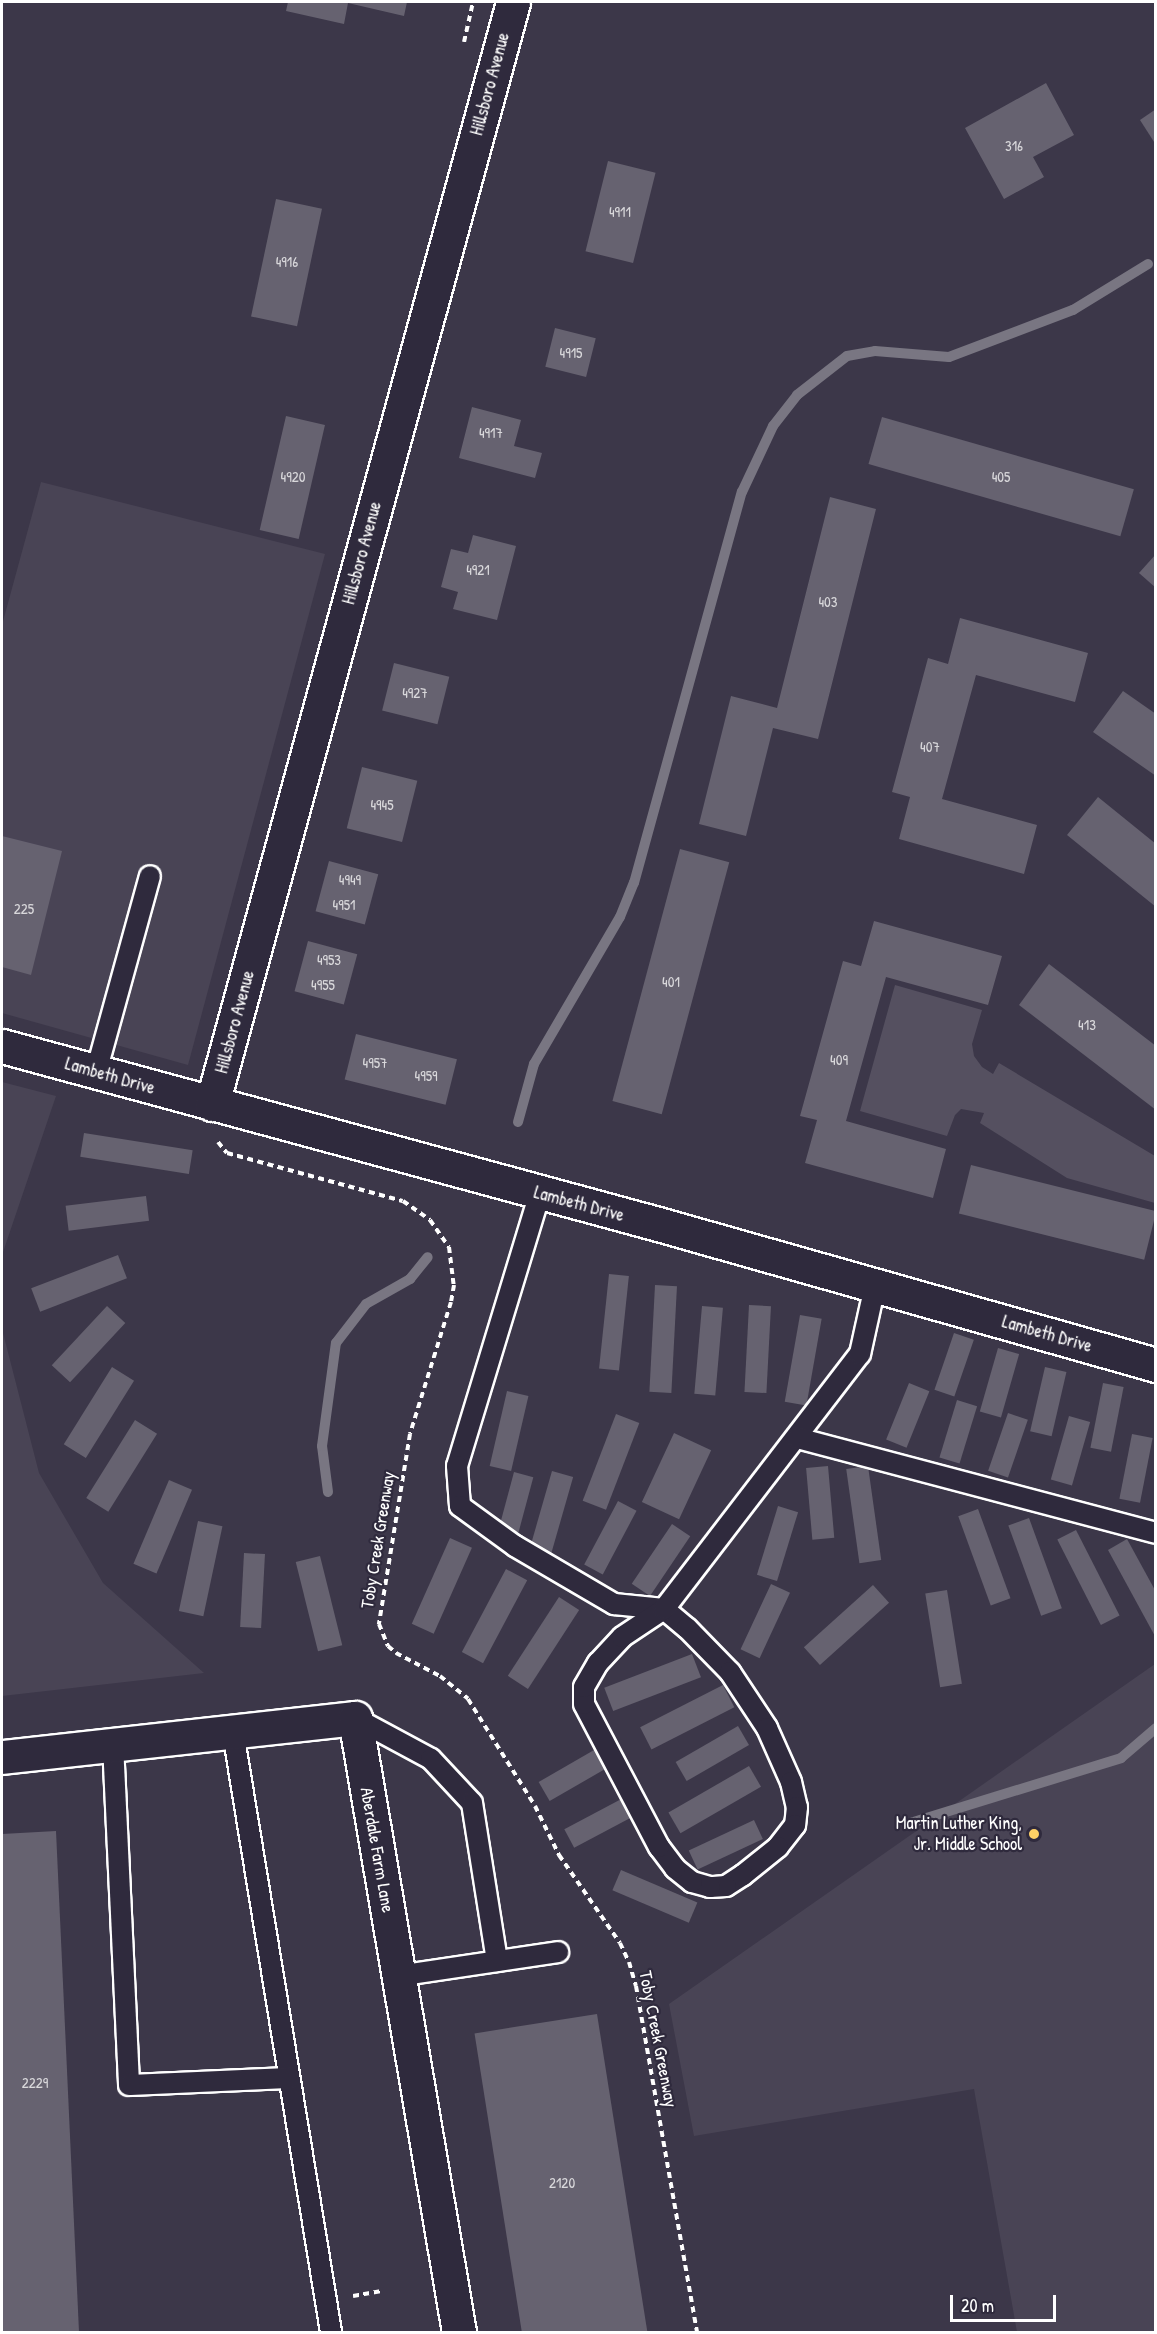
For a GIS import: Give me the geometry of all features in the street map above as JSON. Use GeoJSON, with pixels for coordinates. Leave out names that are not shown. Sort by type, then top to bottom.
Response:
{"type":"FeatureCollection","features":[{"type":"Feature","properties":{"kind":"street","name":"Hillsboro Avenue"},"geometry":{"type":"LineString","coordinates":[[212,1104],[513,2]]}},
{"type":"Feature","properties":{"kind":"street","name":"Lambeth Drive"},"geometry":{"type":"LineString","coordinates":[[2,1046],[1155,1365]]}},
{"type":"Feature","properties":{"kind":"street"},"geometry":{"type":"LineString","coordinates":[[2,1757],[355,1718]]}},
{"type":"Feature","properties":{"kind":"street","name":"Aberdale Farm Lane"},"geometry":{"type":"LineString","coordinates":[[355,1718],[459,2332]]}},
{"type":"Feature","properties":{"kind":"lane"},"geometry":{"type":"LineString","coordinates":[[96,1072],[150,876]]}},
{"type":"Feature","properties":{"kind":"lane"},"geometry":{"type":"LineString","coordinates":[[534,1192],[457,1466],[460,1506],[515,1546],[614,1604],[664,1609],[687,1628],[730,1672],[767,1728],[791,1782],[795,1799],[795,1825],[778,1847],[726,1886],[710,1887],[692,1882],[675,1868],[659,1847],[584,1704],[584,1687],[598,1663],[622,1637],[664,1609],[860,1354],[875,1286]]}},
{"type":"Feature","properties":{"kind":"lane"},"geometry":{"type":"LineString","coordinates":[[797,1438],[1155,1533]]}},
{"type":"Feature","properties":{"kind":"lane"},"geometry":{"type":"LineString","coordinates":[[355,1718],[431,1759],[472,1803],[497,1961]]}},
{"type":"Feature","properties":{"kind":"lane"},"geometry":{"type":"LineString","coordinates":[[233,1732],[331,2332]]}},
{"type":"Feature","properties":{"kind":"lane"},"geometry":{"type":"LineString","coordinates":[[113,1744],[129,2085],[289,2078]]}},
{"type":"Feature","properties":{"kind":"lane"},"geometry":{"type":"LineString","coordinates":[[398,1976],[558,1952]]}},
{"type":"Feature","properties":{"kind":"path","name":"Toby Creek Greenway"},"geometry":{"type":"LineString","coordinates":[[217,1138],[222,1151],[227,1153],[403,1201],[430,1220],[449,1247],[454,1285],[451,1302],[413,1423],[398,1495],[379,1624],[388,1646],[396,1653],[452,1683],[468,1699],[535,1806],[559,1855],[620,1943],[629,1962],[638,1997],[697,2332]]}},
{"type":"Feature","properties":{"kind":"shaded area"},"geometry":{"type":"Polygon","coordinates":[[[41,482],[325,554],[188,1065],[2,1013],[2,625],[41,482]]]}},
{"type":"Feature","properties":{"kind":"shaded area"},"geometry":{"type":"Polygon","coordinates":[[[895,985],[982,1010],[972,1044],[974,1056],[982,1067],[993,1074],[999,1063],[1155,1156],[1155,1203],[1067,1178],[980,1123],[984,1113],[961,1109],[955,1115],[947,1136],[860,1111],[895,985]]]}},
{"type":"Feature","properties":{"kind":"shaded area"},"geometry":{"type":"Polygon","coordinates":[[[2,1082],[56,1096],[2,1255],[2,1082]]]}},
{"type":"Feature","properties":{"kind":"shaded area"},"geometry":{"type":"Polygon","coordinates":[[[2,1329],[39,1473],[103,1583],[204,1673],[2,1696],[2,1329]]]}},
{"type":"Feature","properties":{"kind":"shaded area","name":"Martin Luther King, Jr. Middle School"},"geometry":{"type":"Polygon","coordinates":[[[1155,1664],[1155,2332],[1017,2332],[974,2089],[694,2136],[669,2004],[1155,1664]]]}},
{"type":"Feature","properties":{"kind":"building"},"geometry":{"type":"Polygon","coordinates":[[[288,2],[407,2],[404,16],[348,3],[344,24],[286,11],[288,2]]]}},
{"type":"Feature","properties":{"kind":"building"},"geometry":{"type":"Polygon","coordinates":[[[1046,83],[1074,135],[1033,157],[1044,177],[1004,199],[965,128],[1046,83]]]}},
{"type":"Feature","properties":{"kind":"building"},"geometry":{"type":"Polygon","coordinates":[[[1156,109],[1156,145],[1140,120],[1156,109]]]}},
{"type":"Feature","properties":{"kind":"building"},"geometry":{"type":"Polygon","coordinates":[[[608,161],[656,173],[633,263],[586,251],[608,161]]]}},
{"type":"Feature","properties":{"kind":"building"},"geometry":{"type":"Polygon","coordinates":[[[276,199],[322,209],[297,326],[251,316],[276,199]]]}},
{"type":"Feature","properties":{"kind":"building"},"geometry":{"type":"Polygon","coordinates":[[[555,328],[596,338],[586,377],[545,367],[555,328]]]}},
{"type":"Feature","properties":{"kind":"building"},"geometry":{"type":"Polygon","coordinates":[[[472,407],[521,420],[514,446],[542,453],[535,478],[459,458],[472,407]]]}},
{"type":"Feature","properties":{"kind":"building"},"geometry":{"type":"Polygon","coordinates":[[[286,416],[325,425],[299,539],[260,530],[286,416]]]}},
{"type":"Feature","properties":{"kind":"building"},"geometry":{"type":"Polygon","coordinates":[[[882,417],[1134,489],[1120,536],[868,464],[882,417]]]}},
{"type":"Feature","properties":{"kind":"building"},"geometry":{"type":"Polygon","coordinates":[[[830,497],[876,509],[818,739],[773,728],[746,836],[699,824],[731,696],[777,708],[830,497]]]}},
{"type":"Feature","properties":{"kind":"building"},"geometry":{"type":"Polygon","coordinates":[[[473,535],[516,546],[497,620],[453,609],[458,592],[441,587],[451,549],[468,553],[473,535]]]}},
{"type":"Feature","properties":{"kind":"building"},"geometry":{"type":"Polygon","coordinates":[[[1156,554],[1156,588],[1139,573],[1156,554]]]}},
{"type":"Feature","properties":{"kind":"building"},"geometry":{"type":"Polygon","coordinates":[[[960,618],[1088,653],[1075,702],[976,675],[942,799],[1037,825],[1024,874],[899,839],[910,797],[892,792],[928,658],[948,664],[960,618]]]}},
{"type":"Feature","properties":{"kind":"building"},"geometry":{"type":"Polygon","coordinates":[[[394,663],[449,677],[437,724],[382,711],[394,663]]]}},
{"type":"Feature","properties":{"kind":"building"},"geometry":{"type":"Polygon","coordinates":[[[1123,691],[1156,714],[1156,776],[1093,732],[1123,691]]]}},
{"type":"Feature","properties":{"kind":"building"},"geometry":{"type":"Polygon","coordinates":[[[362,767],[417,781],[402,842],[347,828],[362,767]]]}},
{"type":"Feature","properties":{"kind":"building"},"geometry":{"type":"Polygon","coordinates":[[[1098,797],[1156,844],[1156,907],[1067,835],[1098,797]]]}},
{"type":"Feature","properties":{"kind":"building"},"geometry":{"type":"Polygon","coordinates":[[[2,836],[62,851],[31,975],[2,967],[2,836]]]}},
{"type":"Feature","properties":{"kind":"building"},"geometry":{"type":"Polygon","coordinates":[[[680,849],[729,862],[662,1114],[612,1101],[680,849]]]}},
{"type":"Feature","properties":{"kind":"building"},"geometry":{"type":"Polygon","coordinates":[[[329,861],[378,874],[365,924],[316,911],[329,861]]]}},
{"type":"Feature","properties":{"kind":"building"},"geometry":{"type":"Polygon","coordinates":[[[874,921],[1002,956],[988,1005],[886,977],[846,1121],[946,1149],[933,1198],[805,1163],[817,1120],[800,1116],[843,961],[861,966],[874,921]]]}},
{"type":"Feature","properties":{"kind":"building"},"geometry":{"type":"Polygon","coordinates":[[[308,941],[357,954],[344,1004],[295,991],[308,941]]]}},
{"type":"Feature","properties":{"kind":"building"},"geometry":{"type":"Polygon","coordinates":[[[1049,964],[1156,1046],[1156,1110],[1019,1005],[1049,964]]]}},
{"type":"Feature","properties":{"kind":"building"},"geometry":{"type":"Polygon","coordinates":[[[356,1034],[457,1059],[446,1105],[345,1080],[356,1034]]]}},
{"type":"Feature","properties":{"kind":"building"},"geometry":{"type":"Polygon","coordinates":[[[84,1133],[193,1150],[189,1174],[80,1157],[84,1133]]]}},
{"type":"Feature","properties":{"kind":"building"},"geometry":{"type":"Polygon","coordinates":[[[971,1165],[1156,1211],[1144,1260],[959,1214],[971,1165]]]}},
{"type":"Feature","properties":{"kind":"building"},"geometry":{"type":"Polygon","coordinates":[[[146,1196],[149,1221],[69,1231],[66,1206],[146,1196]]]}},
{"type":"Feature","properties":{"kind":"building"},"geometry":{"type":"Polygon","coordinates":[[[118,1255],[127,1278],[40,1312],[31,1288],[118,1255]]]}},
{"type":"Feature","properties":{"kind":"building"},"geometry":{"type":"Polygon","coordinates":[[[609,1274],[629,1276],[619,1371],[599,1368],[609,1274]]]}},
{"type":"Feature","properties":{"kind":"building"},"geometry":{"type":"Polygon","coordinates":[[[655,1285],[677,1286],[671,1393],[649,1392],[655,1285]]]}},
{"type":"Feature","properties":{"kind":"building"},"geometry":{"type":"Polygon","coordinates":[[[749,1305],[771,1306],[766,1393],[744,1392],[749,1305]]]}},
{"type":"Feature","properties":{"kind":"building"},"geometry":{"type":"Polygon","coordinates":[[[107,1306],[125,1323],[70,1382],[52,1365],[107,1306]]]}},
{"type":"Feature","properties":{"kind":"building"},"geometry":{"type":"Polygon","coordinates":[[[702,1306],[723,1308],[715,1395],[694,1394],[702,1306]]]}},
{"type":"Feature","properties":{"kind":"building"},"geometry":{"type":"Polygon","coordinates":[[[800,1315],[822,1319],[806,1405],[785,1402],[800,1315]]]}},
{"type":"Feature","properties":{"kind":"building"},"geometry":{"type":"Polygon","coordinates":[[[954,1333],[974,1340],[954,1397],[934,1390],[954,1333]]]}},
{"type":"Feature","properties":{"kind":"building"},"geometry":{"type":"Polygon","coordinates":[[[998,1348],[1019,1354],[1001,1418],[980,1411],[998,1348]]]}},
{"type":"Feature","properties":{"kind":"building"},"geometry":{"type":"Polygon","coordinates":[[[112,1367],[134,1381],[86,1458],[64,1444],[112,1367]]]}},
{"type":"Feature","properties":{"kind":"building"},"geometry":{"type":"Polygon","coordinates":[[[1045,1367],[1066,1372],[1052,1436],[1030,1431],[1045,1367]]]}},
{"type":"Feature","properties":{"kind":"building"},"geometry":{"type":"Polygon","coordinates":[[[909,1383],[929,1391],[907,1448],[886,1440],[909,1383]]]}},
{"type":"Feature","properties":{"kind":"building"},"geometry":{"type":"Polygon","coordinates":[[[1103,1383],[1124,1387],[1111,1452],[1090,1448],[1103,1383]]]}},
{"type":"Feature","properties":{"kind":"building"},"geometry":{"type":"Polygon","coordinates":[[[507,1391],[528,1396],[511,1471],[490,1466],[507,1391]]]}},
{"type":"Feature","properties":{"kind":"building"},"geometry":{"type":"Polygon","coordinates":[[[957,1400],[977,1406],[960,1464],[939,1457],[957,1400]]]}},
{"type":"Feature","properties":{"kind":"building"},"geometry":{"type":"Polygon","coordinates":[[[1008,1413],[1028,1420],[1008,1478],[988,1471],[1008,1413]]]}},
{"type":"Feature","properties":{"kind":"building"},"geometry":{"type":"Polygon","coordinates":[[[616,1414],[639,1423],[606,1510],[583,1501],[616,1414]]]}},
{"type":"Feature","properties":{"kind":"building"},"geometry":{"type":"Polygon","coordinates":[[[1069,1416],[1090,1422],[1072,1486],[1051,1479],[1069,1416]]]}},
{"type":"Feature","properties":{"kind":"building"},"geometry":{"type":"Polygon","coordinates":[[[135,1420],[157,1434],[108,1512],[86,1498],[135,1420]]]}},
{"type":"Feature","properties":{"kind":"building"},"geometry":{"type":"Polygon","coordinates":[[[674,1433],[711,1450],[679,1519],[642,1502],[674,1433]]]}},
{"type":"Feature","properties":{"kind":"building"},"geometry":{"type":"Polygon","coordinates":[[[1132,1434],[1153,1438],[1140,1503],[1119,1499],[1132,1434]]]}},
{"type":"Feature","properties":{"kind":"building"},"geometry":{"type":"Polygon","coordinates":[[[828,1466],[834,1538],[812,1540],[806,1468],[828,1466]]]}},
{"type":"Feature","properties":{"kind":"building"},"geometry":{"type":"Polygon","coordinates":[[[868,1466],[881,1560],[859,1563],[846,1469],[868,1466]]]}},
{"type":"Feature","properties":{"kind":"building"},"geometry":{"type":"Polygon","coordinates":[[[552,1471],[573,1477],[551,1553],[530,1547],[552,1471]]]}},
{"type":"Feature","properties":{"kind":"building"},"geometry":{"type":"Polygon","coordinates":[[[514,1472],[533,1477],[519,1532],[499,1527],[514,1472]]]}},
{"type":"Feature","properties":{"kind":"building"},"geometry":{"type":"Polygon","coordinates":[[[169,1480],[192,1490],[156,1574],[133,1564],[169,1480]]]}},
{"type":"Feature","properties":{"kind":"building"},"geometry":{"type":"Polygon","coordinates":[[[618,1501],[637,1511],[603,1574],[584,1565],[618,1501]]]}},
{"type":"Feature","properties":{"kind":"building"},"geometry":{"type":"Polygon","coordinates":[[[778,1506],[798,1512],[777,1581],[757,1575],[778,1506]]]}},
{"type":"Feature","properties":{"kind":"building"},"geometry":{"type":"Polygon","coordinates":[[[978,1509],[1010,1598],[991,1605],[958,1516],[978,1509]]]}},
{"type":"Feature","properties":{"kind":"building"},"geometry":{"type":"Polygon","coordinates":[[[1029,1518],[1062,1608],[1041,1616],[1008,1526],[1029,1518]]]}},
{"type":"Feature","properties":{"kind":"building"},"geometry":{"type":"Polygon","coordinates":[[[198,1521],[222,1526],[203,1616],[179,1611],[198,1521]]]}},
{"type":"Feature","properties":{"kind":"building"},"geometry":{"type":"Polygon","coordinates":[[[672,1524],[690,1536],[650,1596],[632,1584],[672,1524]]]}},
{"type":"Feature","properties":{"kind":"building"},"geometry":{"type":"Polygon","coordinates":[[[1076,1530],[1120,1616],[1101,1625],[1057,1540],[1076,1530]]]}},
{"type":"Feature","properties":{"kind":"building"},"geometry":{"type":"Polygon","coordinates":[[[450,1538],[472,1548],[434,1634],[412,1624],[450,1538]]]}},
{"type":"Feature","properties":{"kind":"building"},"geometry":{"type":"Polygon","coordinates":[[[1127,1539],[1156,1592],[1156,1638],[1108,1550],[1127,1539]]]}},
{"type":"Feature","properties":{"kind":"building"},"geometry":{"type":"Polygon","coordinates":[[[244,1553],[265,1554],[261,1628],[240,1627],[244,1553]]]}},
{"type":"Feature","properties":{"kind":"building"},"geometry":{"type":"Polygon","coordinates":[[[320,1556],[342,1645],[318,1651],[296,1562],[320,1556]]]}},
{"type":"Feature","properties":{"kind":"building"},"geometry":{"type":"Polygon","coordinates":[[[506,1569],[527,1580],[483,1663],[462,1652],[506,1569]]]}},
{"type":"Feature","properties":{"kind":"building"},"geometry":{"type":"Polygon","coordinates":[[[771,1584],[790,1593],[760,1658],[741,1649],[771,1584]]]}},
{"type":"Feature","properties":{"kind":"building"},"geometry":{"type":"Polygon","coordinates":[[[873,1585],[889,1603],[820,1665],[804,1647],[873,1585]]]}},
{"type":"Feature","properties":{"kind":"building"},"geometry":{"type":"Polygon","coordinates":[[[947,1590],[962,1684],[940,1687],[925,1593],[947,1590]]]}},
{"type":"Feature","properties":{"kind":"building"},"geometry":{"type":"Polygon","coordinates":[[[559,1597],[579,1610],[528,1689],[508,1676],[559,1597]]]}},
{"type":"Feature","properties":{"kind":"building"},"geometry":{"type":"Polygon","coordinates":[[[692,1654],[701,1677],[613,1711],[604,1688],[692,1654]]]}},
{"type":"Feature","properties":{"kind":"building"},"geometry":{"type":"Polygon","coordinates":[[[723,1685],[734,1707],[651,1749],[640,1727],[723,1685]]]}},
{"type":"Feature","properties":{"kind":"building"},"geometry":{"type":"Polygon","coordinates":[[[738,1726],[749,1745],[687,1781],[676,1762],[738,1726]]]}},
{"type":"Feature","properties":{"kind":"building"},"geometry":{"type":"Polygon","coordinates":[[[601,1746],[612,1765],[550,1801],[539,1782],[601,1746]]]}},
{"type":"Feature","properties":{"kind":"building"},"geometry":{"type":"Polygon","coordinates":[[[749,1766],[761,1787],[680,1833],[668,1812],[749,1766]]]}},
{"type":"Feature","properties":{"kind":"building"},"geometry":{"type":"Polygon","coordinates":[[[627,1796],[637,1815],[574,1848],[564,1829],[627,1796]]]}},
{"type":"Feature","properties":{"kind":"building"},"geometry":{"type":"Polygon","coordinates":[[[754,1820],[763,1839],[698,1869],[689,1850],[754,1820]]]}},
{"type":"Feature","properties":{"kind":"building"},"geometry":{"type":"Polygon","coordinates":[[[56,1831],[79,2332],[2,2332],[2,1834],[56,1831]]]}},
{"type":"Feature","properties":{"kind":"building"},"geometry":{"type":"Polygon","coordinates":[[[621,1870],[697,1902],[689,1923],[612,1890],[621,1870]]]}},
{"type":"Feature","properties":{"kind":"building"},"geometry":{"type":"Polygon","coordinates":[[[597,2014],[647,2332],[522,2332],[475,2033],[597,2014]]]}},
{"type":"Feature","properties":{"kind":"waterway"},"geometry":{"type":"LineString","coordinates":[[518,1122],[534,1064],[620,917],[634,883],[742,492],[773,426],[797,395],[847,356],[875,351],[949,357],[1073,310],[1148,264]]}},
{"type":"Feature","properties":{"kind":"waterway"},"geometry":{"type":"LineString","coordinates":[[328,1492],[322,1446],[336,1343],[366,1304],[410,1279],[428,1257]]}},
{"type":"Feature","properties":{"kind":"waterway"},"geometry":{"type":"LineString","coordinates":[[907,1824],[1121,1758],[1156,1728]]}},
{"type":"Feature","properties":{"kind":"place","name":"Martin Luther King, Jr. Middle School"},"geometry":{"type":"Point","coordinates":[1034,1834]}}]}
